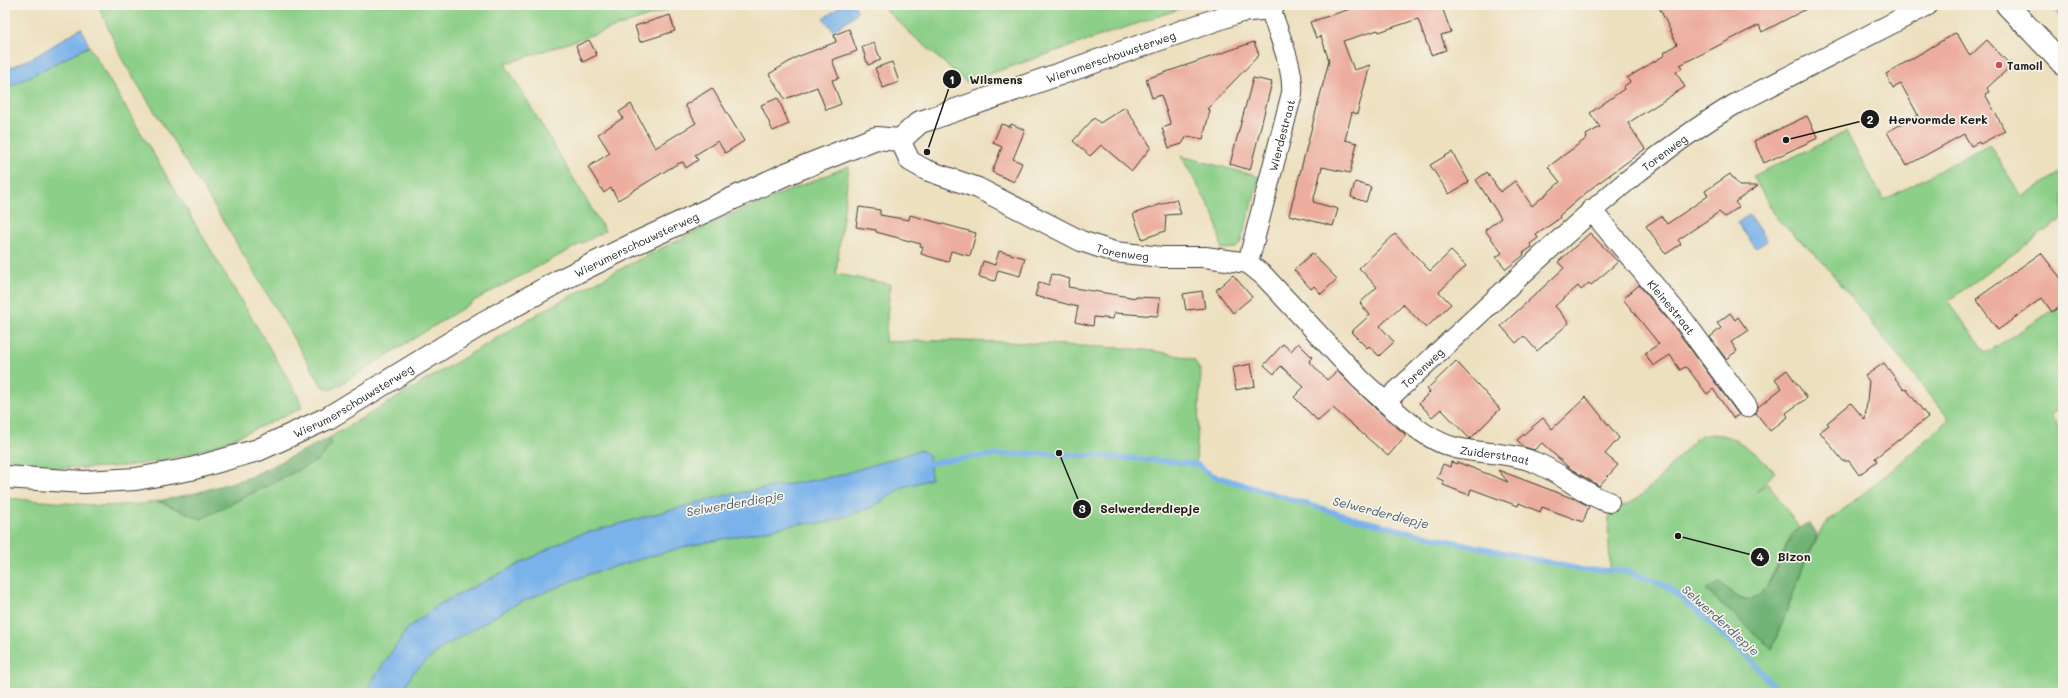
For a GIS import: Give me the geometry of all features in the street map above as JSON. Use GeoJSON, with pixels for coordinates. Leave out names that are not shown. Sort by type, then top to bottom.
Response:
{"type":"FeatureCollection","features":[{"type":"Feature","properties":{"kind":"street","name":"Torenweg"},"geometry":{"type":"LineString","coordinates":[[1385,402],[1591,210],[1713,117],[1737,103],[1928,5]]}},
{"type":"Feature","properties":{"kind":"street"},"geometry":{"type":"LineString","coordinates":[[2007,5],[2063,64]]}},
{"type":"Feature","properties":{"kind":"street","name":"Wierumerschouwsterweg"},"geometry":{"type":"LineString","coordinates":[[5,477],[84,482],[136,479],[191,469],[258,450],[328,418],[483,323],[559,281],[634,244],[786,174],[876,138],[900,140],[920,122],[1241,11],[1272,6]]}},
{"type":"Feature","properties":{"kind":"street","name":"Wierdestraat"},"geometry":{"type":"LineString","coordinates":[[1248,263],[1292,93],[1293,83],[1272,6]]}},
{"type":"Feature","properties":{"kind":"street","name":"Torenweg"},"geometry":{"type":"LineString","coordinates":[[900,140],[910,161],[926,170],[978,188],[1081,241],[1114,252],[1162,257],[1205,257],[1248,263]]}},
{"type":"Feature","properties":{"kind":"street","name":"Kleinestraat"},"geometry":{"type":"LineString","coordinates":[[1591,210],[1684,321],[1747,407]]}},
{"type":"Feature","properties":{"kind":"street"},"geometry":{"type":"LineString","coordinates":[[1248,263],[1264,276],[1360,379],[1385,402]]}},
{"type":"Feature","properties":{"kind":"street","name":"Zuiderstraat"},"geometry":{"type":"LineString","coordinates":[[1385,402],[1414,427],[1433,439],[1455,448],[1502,453],[1535,462],[1563,476],[1592,496],[1609,502]]}},
{"type":"Feature","properties":{"kind":"green space"},"geometry":{"type":"Polygon","coordinates":[[[98,5],[682,5],[505,64],[605,231],[479,298],[331,390],[322,386],[222,219],[123,61],[98,5]]]}},
{"type":"Feature","properties":{"kind":"green space"},"geometry":{"type":"Polygon","coordinates":[[[881,5],[1191,5],[966,82],[910,33],[881,5]]]}},
{"type":"Feature","properties":{"kind":"green space"},"geometry":{"type":"Polygon","coordinates":[[[89,46],[297,394],[302,408],[216,445],[181,456],[144,464],[64,468],[5,463],[5,89],[89,46]]]}},
{"type":"Feature","properties":{"kind":"green space"},"geometry":{"type":"Polygon","coordinates":[[[1846,132],[1884,200],[1989,144],[2021,197],[2063,171],[2063,218],[1948,301],[1986,353],[2063,304],[2063,408],[2051,414],[2063,434],[2063,693],[5,693],[5,498],[103,506],[143,504],[158,501],[201,519],[318,460],[332,444],[329,438],[539,313],[630,264],[727,216],[849,166],[836,274],[890,284],[885,342],[982,341],[1123,348],[1166,353],[1194,360],[1201,372],[1196,463],[1211,475],[1302,501],[1356,519],[1583,570],[1610,570],[1608,528],[1610,512],[1613,506],[1626,505],[1642,495],[1695,439],[1706,435],[1717,434],[1739,442],[1758,456],[1775,472],[1756,492],[1768,483],[1799,528],[1792,534],[1765,590],[1754,600],[1743,599],[1735,595],[1720,582],[1772,649],[1805,562],[1824,525],[1891,471],[1949,419],[1822,261],[1777,219],[1753,176],[1846,132]]]}},
{"type":"Feature","properties":{"kind":"green space"},"geometry":{"type":"Polygon","coordinates":[[[1181,156],[1260,177],[1240,244],[1236,248],[1222,249],[1215,217],[1181,156]]]}},
{"type":"Feature","properties":{"kind":"green space"},"geometry":{"type":"Polygon","coordinates":[[[329,438],[332,444],[318,460],[201,519],[158,501],[196,493],[250,477],[329,438]]]}},
{"type":"Feature","properties":{"kind":"green space"},"geometry":{"type":"Polygon","coordinates":[[[1810,523],[1817,536],[1805,562],[1772,649],[1706,590],[1720,582],[1736,596],[1749,600],[1760,595],[1776,570],[1790,540],[1799,529],[1810,523]]]}},
{"type":"Feature","properties":{"kind":"water"},"geometry":{"type":"Polygon","coordinates":[[[842,5],[854,5],[858,12],[834,31],[823,19],[842,5]]]}},
{"type":"Feature","properties":{"kind":"water"},"geometry":{"type":"Polygon","coordinates":[[[2051,5],[2061,5],[2063,7],[2063,19],[2051,5]]]}},
{"type":"Feature","properties":{"kind":"water"},"geometry":{"type":"Polygon","coordinates":[[[81,28],[89,46],[5,89],[5,70],[38,55],[81,28]]]}},
{"type":"Feature","properties":{"kind":"water"},"geometry":{"type":"Polygon","coordinates":[[[1749,215],[1767,241],[1756,248],[1737,223],[1749,215]]]}},
{"type":"Feature","properties":{"kind":"water"},"geometry":{"type":"Polygon","coordinates":[[[921,450],[929,455],[931,479],[901,488],[875,506],[826,523],[798,524],[683,547],[589,574],[514,605],[442,648],[414,672],[401,693],[364,693],[407,629],[438,605],[574,536],[726,495],[837,476],[921,450]]]}},
{"type":"Feature","properties":{"kind":"building"},"geometry":{"type":"Polygon","coordinates":[[[1362,5],[1451,5],[1451,7],[1443,10],[1451,32],[1441,35],[1446,50],[1431,55],[1418,19],[1379,32],[1378,30],[1343,41],[1354,70],[1370,65],[1357,114],[1352,112],[1345,140],[1357,143],[1350,173],[1322,167],[1313,202],[1338,209],[1333,226],[1289,215],[1329,61],[1321,36],[1316,38],[1310,22],[1362,5]]]}},
{"type":"Feature","properties":{"kind":"building"},"geometry":{"type":"Polygon","coordinates":[[[1658,5],[1814,5],[1762,32],[1759,25],[1680,65],[1682,68],[1676,72],[1685,87],[1628,123],[1645,149],[1593,187],[1559,216],[1560,218],[1536,235],[1538,238],[1530,244],[1532,247],[1523,253],[1524,255],[1506,269],[1496,257],[1502,253],[1485,230],[1501,218],[1476,180],[1487,172],[1500,192],[1515,181],[1532,206],[1560,182],[1548,167],[1587,138],[1586,135],[1600,127],[1590,113],[1624,89],[1623,87],[1630,82],[1627,78],[1665,55],[1664,53],[1677,44],[1658,5]]]}},
{"type":"Feature","properties":{"kind":"building"},"geometry":{"type":"Polygon","coordinates":[[[670,15],[675,31],[640,42],[635,26],[670,15]]]}},
{"type":"Feature","properties":{"kind":"building"},"geometry":{"type":"Polygon","coordinates":[[[849,29],[857,51],[832,60],[839,78],[832,80],[841,104],[826,110],[817,87],[785,99],[769,74],[797,57],[836,42],[834,35],[849,29]]]}},
{"type":"Feature","properties":{"kind":"building"},"geometry":{"type":"Polygon","coordinates":[[[1955,33],[1958,35],[1970,56],[1987,40],[2011,66],[1987,88],[1989,92],[1985,94],[2005,131],[1980,144],[1979,142],[1971,146],[1964,134],[1906,166],[1887,132],[1918,115],[1901,84],[1893,88],[1886,74],[1955,33]]]}},
{"type":"Feature","properties":{"kind":"building"},"geometry":{"type":"Polygon","coordinates":[[[589,40],[597,55],[583,62],[576,46],[589,40]]]}},
{"type":"Feature","properties":{"kind":"building"},"geometry":{"type":"Polygon","coordinates":[[[1254,42],[1259,55],[1207,109],[1210,110],[1203,139],[1187,136],[1182,144],[1169,148],[1162,128],[1171,125],[1161,95],[1152,98],[1146,79],[1254,42]]]}},
{"type":"Feature","properties":{"kind":"building"},"geometry":{"type":"Polygon","coordinates":[[[874,43],[881,60],[868,65],[862,47],[874,43]]]}},
{"type":"Feature","properties":{"kind":"building"},"geometry":{"type":"Polygon","coordinates":[[[892,62],[899,82],[883,88],[875,68],[892,62]]]}},
{"type":"Feature","properties":{"kind":"building"},"geometry":{"type":"Polygon","coordinates":[[[1253,78],[1272,82],[1250,170],[1230,164],[1253,78]]]}},
{"type":"Feature","properties":{"kind":"building"},"geometry":{"type":"Polygon","coordinates":[[[712,88],[744,141],[725,153],[718,141],[695,155],[698,160],[686,168],[683,162],[677,164],[618,200],[611,188],[604,193],[588,167],[610,153],[598,134],[623,118],[619,112],[631,104],[655,148],[696,123],[685,105],[712,88]]]}},
{"type":"Feature","properties":{"kind":"building"},"geometry":{"type":"Polygon","coordinates":[[[778,98],[789,124],[773,131],[761,105],[778,98]]]}},
{"type":"Feature","properties":{"kind":"building"},"geometry":{"type":"Polygon","coordinates":[[[1125,107],[1151,147],[1132,171],[1101,145],[1090,156],[1073,141],[1094,118],[1100,123],[1125,107]]]}},
{"type":"Feature","properties":{"kind":"building"},"geometry":{"type":"Polygon","coordinates":[[[1807,116],[1818,138],[1764,163],[1754,141],[1807,116]]]}},
{"type":"Feature","properties":{"kind":"building"},"geometry":{"type":"Polygon","coordinates":[[[1001,124],[1010,127],[1011,124],[1025,130],[1013,159],[1022,163],[1014,182],[992,172],[1002,147],[993,143],[1001,124]]]}},
{"type":"Feature","properties":{"kind":"building"},"geometry":{"type":"Polygon","coordinates":[[[1452,152],[1469,182],[1449,194],[1430,165],[1452,152]]]}},
{"type":"Feature","properties":{"kind":"building"},"geometry":{"type":"Polygon","coordinates":[[[1730,174],[1739,186],[1758,186],[1735,202],[1739,207],[1725,217],[1719,212],[1678,240],[1681,244],[1666,254],[1646,226],[1661,216],[1667,224],[1708,196],[1705,191],[1730,174]]]}},
{"type":"Feature","properties":{"kind":"building"},"geometry":{"type":"Polygon","coordinates":[[[1355,182],[1371,187],[1366,202],[1351,197],[1355,182]]]}},
{"type":"Feature","properties":{"kind":"building"},"geometry":{"type":"Polygon","coordinates":[[[1176,199],[1181,214],[1166,215],[1165,231],[1142,239],[1133,214],[1176,199]]]}},
{"type":"Feature","properties":{"kind":"building"},"geometry":{"type":"Polygon","coordinates":[[[859,207],[880,210],[880,215],[909,220],[910,215],[976,233],[970,256],[951,251],[948,262],[921,254],[923,247],[920,246],[921,244],[876,232],[876,230],[856,227],[859,207]]]}},
{"type":"Feature","properties":{"kind":"building"},"geometry":{"type":"Polygon","coordinates":[[[1590,233],[1618,262],[1591,285],[1589,283],[1581,290],[1578,286],[1555,306],[1569,323],[1537,351],[1524,336],[1516,343],[1501,326],[1564,268],[1558,262],[1590,233]]]}},
{"type":"Feature","properties":{"kind":"building"},"geometry":{"type":"Polygon","coordinates":[[[1395,234],[1430,271],[1451,251],[1466,266],[1439,292],[1451,304],[1426,328],[1403,304],[1380,326],[1394,342],[1379,356],[1369,346],[1367,348],[1351,332],[1370,315],[1360,303],[1377,287],[1359,268],[1395,234]]]}},
{"type":"Feature","properties":{"kind":"building"},"geometry":{"type":"Polygon","coordinates":[[[999,251],[1025,258],[1020,276],[998,270],[995,281],[979,277],[983,261],[995,265],[999,251]]]}},
{"type":"Feature","properties":{"kind":"building"},"geometry":{"type":"Polygon","coordinates":[[[1312,253],[1337,279],[1321,294],[1314,286],[1311,289],[1294,270],[1312,253]]]}},
{"type":"Feature","properties":{"kind":"building"},"geometry":{"type":"Polygon","coordinates":[[[2041,253],[2063,281],[2063,304],[2052,312],[2042,298],[1998,330],[1976,299],[2041,253]]]}},
{"type":"Feature","properties":{"kind":"building"},"geometry":{"type":"Polygon","coordinates":[[[1052,274],[1070,279],[1068,287],[1136,298],[1160,298],[1158,316],[1114,313],[1113,319],[1094,317],[1093,326],[1075,322],[1078,307],[1035,296],[1039,282],[1049,285],[1052,274]]]}},
{"type":"Feature","properties":{"kind":"building"},"geometry":{"type":"Polygon","coordinates":[[[1233,275],[1252,297],[1233,313],[1216,290],[1233,275]]]}},
{"type":"Feature","properties":{"kind":"building"},"geometry":{"type":"Polygon","coordinates":[[[1639,285],[1675,328],[1739,415],[1733,418],[1713,389],[1707,394],[1688,369],[1685,367],[1680,370],[1670,355],[1653,366],[1645,353],[1659,344],[1623,299],[1639,285]]]}},
{"type":"Feature","properties":{"kind":"building"},"geometry":{"type":"Polygon","coordinates":[[[1202,291],[1205,308],[1186,310],[1183,294],[1202,291]]]}},
{"type":"Feature","properties":{"kind":"building"},"geometry":{"type":"Polygon","coordinates":[[[1730,313],[1735,320],[1738,317],[1748,331],[1731,342],[1737,351],[1726,359],[1710,337],[1721,328],[1717,323],[1730,313]]]}},
{"type":"Feature","properties":{"kind":"building"},"geometry":{"type":"Polygon","coordinates":[[[1298,343],[1312,357],[1309,361],[1327,380],[1337,371],[1377,410],[1406,435],[1388,456],[1333,408],[1318,421],[1294,397],[1304,387],[1281,366],[1274,374],[1264,365],[1283,344],[1291,351],[1298,343]]]}},
{"type":"Feature","properties":{"kind":"building"},"geometry":{"type":"Polygon","coordinates":[[[1456,361],[1500,409],[1470,439],[1441,409],[1432,417],[1419,403],[1430,392],[1427,389],[1456,361]]]}},
{"type":"Feature","properties":{"kind":"building"},"geometry":{"type":"Polygon","coordinates":[[[1884,363],[1904,390],[1906,389],[1928,417],[1875,458],[1877,461],[1859,475],[1849,461],[1843,461],[1820,432],[1829,425],[1827,423],[1851,403],[1865,420],[1869,381],[1865,376],[1884,363]]]}},
{"type":"Feature","properties":{"kind":"building"},"geometry":{"type":"Polygon","coordinates":[[[1251,364],[1255,386],[1236,390],[1232,368],[1251,364]]]}},
{"type":"Feature","properties":{"kind":"building"},"geometry":{"type":"Polygon","coordinates":[[[1787,370],[1807,398],[1786,413],[1788,417],[1770,431],[1756,413],[1758,407],[1782,388],[1775,379],[1787,370]]]}},
{"type":"Feature","properties":{"kind":"building"},"geometry":{"type":"Polygon","coordinates":[[[1586,397],[1619,438],[1605,454],[1618,465],[1599,486],[1568,467],[1542,443],[1534,450],[1524,447],[1517,440],[1543,418],[1552,429],[1586,397]]]}},
{"type":"Feature","properties":{"kind":"building"},"geometry":{"type":"Polygon","coordinates":[[[1451,462],[1457,464],[1457,462],[1508,482],[1498,470],[1577,500],[1589,506],[1583,522],[1542,507],[1540,512],[1519,503],[1518,506],[1471,489],[1469,495],[1443,485],[1444,481],[1437,478],[1443,464],[1450,467],[1451,462]]]}},
{"type":"Feature","properties":{"kind":"waterway","name":"Selwerderdiepje"},"geometry":{"type":"LineString","coordinates":[[922,465],[991,455],[1025,454],[1059,454],[1196,464],[1211,475],[1356,519],[1583,570],[1625,571],[1666,586],[1700,613],[1758,668],[1779,693]]}},
{"type":"Feature","properties":{"kind":"place","name":"Tamoil"},"geometry":{"type":"Point","coordinates":[1999,65]}},
{"type":"Feature","properties":{"kind":"place","name":"Hervormde Kerk"},"geometry":{"type":"Point","coordinates":[1786,140]}},
{"type":"Feature","properties":{"kind":"place","name":"Wilsmens"},"geometry":{"type":"Point","coordinates":[927,152]}},
{"type":"Feature","properties":{"kind":"place","name":"Selwerderdiepje"},"geometry":{"type":"Point","coordinates":[1059,453]}},
{"type":"Feature","properties":{"kind":"place","name":"Bizon"},"geometry":{"type":"Point","coordinates":[1678,536]}}]}
